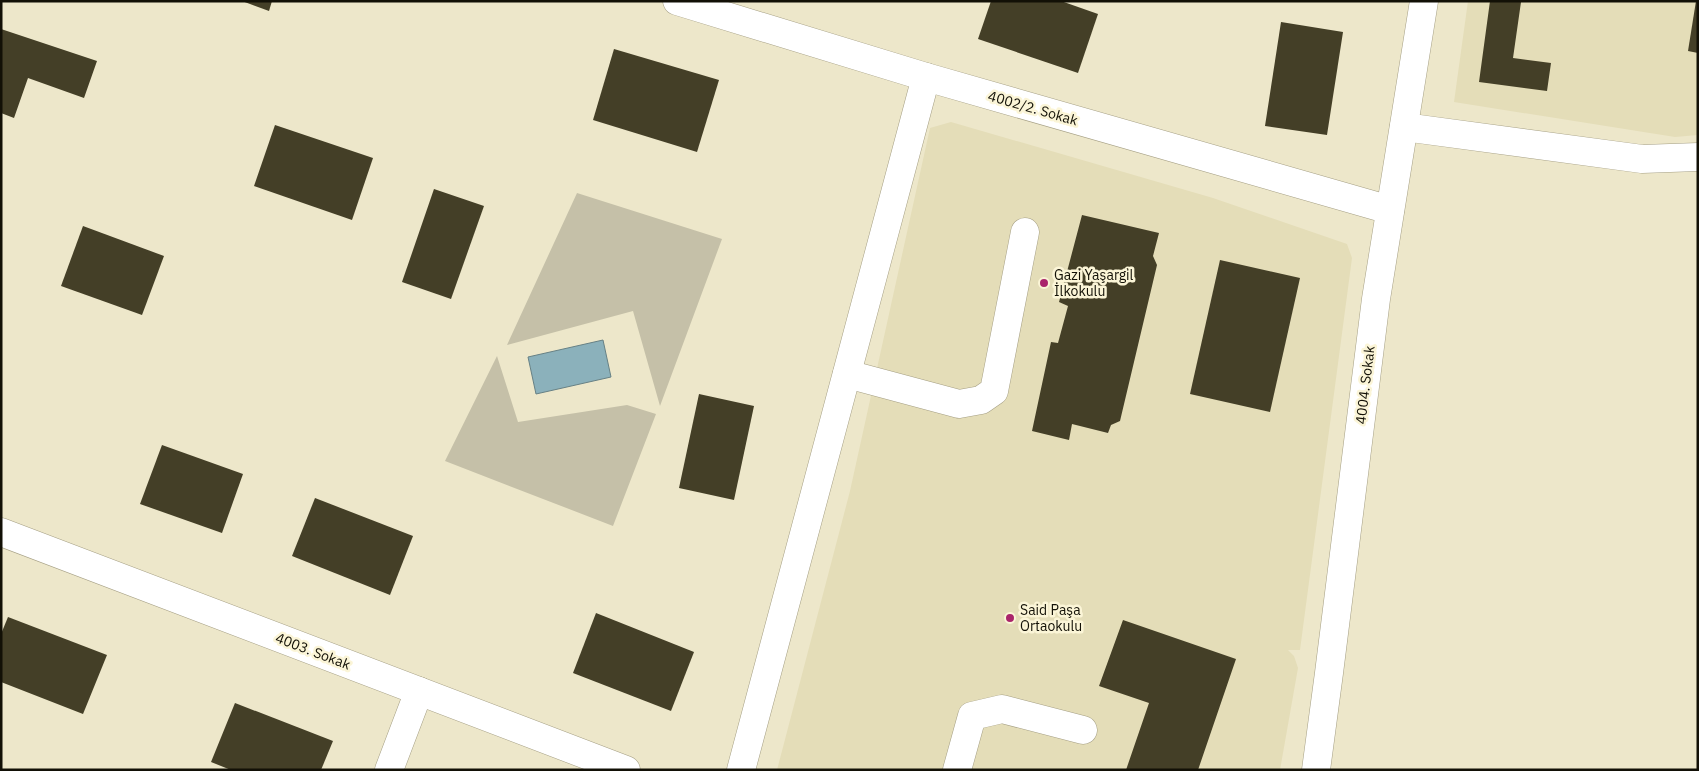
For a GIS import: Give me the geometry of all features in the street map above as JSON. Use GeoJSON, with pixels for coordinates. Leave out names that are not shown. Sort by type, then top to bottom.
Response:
{"type":"FeatureCollection","features":[{"type":"Feature","properties":{"kind":"street","name":"4002/2. Sokak"},"geometry":{"type":"LineString","coordinates":[[677,1],[926,77],[1390,210]]}},
{"type":"Feature","properties":{"kind":"street","name":"4004. Sokak"},"geometry":{"type":"LineString","coordinates":[[1316,770],[1376,299],[1424,1]]}},
{"type":"Feature","properties":{"kind":"street"},"geometry":{"type":"LineString","coordinates":[[741,770],[926,77]]}},
{"type":"Feature","properties":{"kind":"street"},"geometry":{"type":"LineString","coordinates":[[1404,127],[1642,159],[1698,157]]}},
{"type":"Feature","properties":{"kind":"street"},"geometry":{"type":"LineString","coordinates":[[847,374],[959,404],[981,400],[994,391],[1025,232]]}},
{"type":"Feature","properties":{"kind":"street","name":"4003. Sokak"},"geometry":{"type":"LineString","coordinates":[[1,532],[626,770]]}},
{"type":"Feature","properties":{"kind":"street"},"geometry":{"type":"LineString","coordinates":[[389,770],[419,691]]}},
{"type":"Feature","properties":{"kind":"street"},"geometry":{"type":"LineString","coordinates":[[958,770],[972,716],[1002,709],[1083,730]]}},
{"type":"Feature","properties":{"kind":"shaded area"},"geometry":{"type":"Polygon","coordinates":[[[1468,1],[1698,1],[1698,135],[1675,137],[1454,102],[1468,1]]]}},
{"type":"Feature","properties":{"kind":"shaded area"},"geometry":{"type":"Polygon","coordinates":[[[951,122],[1213,198],[1347,244],[1352,258],[1300,650],[1288,650],[1294,656],[1298,668],[1280,770],[777,770],[850,491],[930,128],[951,122]]]}},
{"type":"Feature","properties":{"kind":"shaded area"},"geometry":{"type":"Polygon","coordinates":[[[577,193],[722,239],[660,406],[633,311],[507,345],[577,193]]]}},
{"type":"Feature","properties":{"kind":"shaded area"},"geometry":{"type":"Polygon","coordinates":[[[497,356],[518,422],[627,405],[656,414],[613,526],[445,461],[497,356]]]}},
{"type":"Feature","properties":{"kind":"water"},"geometry":{"type":"Polygon","coordinates":[[[603,340],[611,377],[536,394],[528,357],[603,340]]]}},
{"type":"Feature","properties":{"kind":"building"},"geometry":{"type":"Polygon","coordinates":[[[242,1],[272,1],[269,11],[242,1]]]}},
{"type":"Feature","properties":{"kind":"building"},"geometry":{"type":"Polygon","coordinates":[[[991,1],[1061,1],[1098,14],[1078,73],[978,39],[991,1]]]}},
{"type":"Feature","properties":{"kind":"building"},"geometry":{"type":"Polygon","coordinates":[[[1490,1],[1521,2],[1513,58],[1551,63],[1547,91],[1479,82],[1490,1]]]}},
{"type":"Feature","properties":{"kind":"building"},"geometry":{"type":"Polygon","coordinates":[[[1696,1],[1698,1],[1698,53],[1688,51],[1696,1]]]}},
{"type":"Feature","properties":{"kind":"building"},"geometry":{"type":"Polygon","coordinates":[[[1281,22],[1343,32],[1327,135],[1265,126],[1281,22]]]}},
{"type":"Feature","properties":{"kind":"building"},"geometry":{"type":"Polygon","coordinates":[[[1,29],[97,61],[84,98],[28,78],[14,118],[1,113],[1,29]]]}},
{"type":"Feature","properties":{"kind":"building"},"geometry":{"type":"Polygon","coordinates":[[[614,49],[719,80],[697,152],[593,120],[614,49]]]}},
{"type":"Feature","properties":{"kind":"building"},"geometry":{"type":"Polygon","coordinates":[[[275,125],[373,158],[352,220],[254,186],[275,125]]]}},
{"type":"Feature","properties":{"kind":"building"},"geometry":{"type":"Polygon","coordinates":[[[434,189],[484,206],[451,299],[402,282],[434,189]]]}},
{"type":"Feature","properties":{"kind":"building"},"geometry":{"type":"Polygon","coordinates":[[[1082,215],[1159,233],[1153,256],[1157,265],[1120,421],[1111,425],[1108,433],[1072,424],[1069,440],[1032,431],[1051,342],[1058,343],[1068,306],[1059,302],[1082,215]]]}},
{"type":"Feature","properties":{"kind":"building"},"geometry":{"type":"Polygon","coordinates":[[[83,226],[164,256],[142,315],[61,286],[83,226]]]}},
{"type":"Feature","properties":{"kind":"building"},"geometry":{"type":"Polygon","coordinates":[[[1220,260],[1300,278],[1270,412],[1190,394],[1220,260]]]}},
{"type":"Feature","properties":{"kind":"building"},"geometry":{"type":"Polygon","coordinates":[[[699,394],[754,406],[734,500],[679,488],[699,394]]]}},
{"type":"Feature","properties":{"kind":"building"},"geometry":{"type":"Polygon","coordinates":[[[162,445],[243,474],[222,533],[140,504],[162,445]]]}},
{"type":"Feature","properties":{"kind":"building"},"geometry":{"type":"Polygon","coordinates":[[[315,498],[413,536],[390,595],[292,556],[315,498]]]}},
{"type":"Feature","properties":{"kind":"building"},"geometry":{"type":"Polygon","coordinates":[[[596,613],[694,652],[671,711],[573,673],[596,613]]]}},
{"type":"Feature","properties":{"kind":"building"},"geometry":{"type":"Polygon","coordinates":[[[8,617],[107,655],[83,714],[1,682],[1,634],[8,617]]]}},
{"type":"Feature","properties":{"kind":"building"},"geometry":{"type":"Polygon","coordinates":[[[1123,620],[1236,659],[1198,770],[1126,770],[1149,703],[1099,686],[1123,620]]]}},
{"type":"Feature","properties":{"kind":"building"},"geometry":{"type":"Polygon","coordinates":[[[235,703],[333,741],[321,770],[231,770],[211,762],[235,703]]]}},
{"type":"Feature","properties":{"kind":"place","name":"Gazi Yaşargil İlkokulu"},"geometry":{"type":"Point","coordinates":[1044,283]}},
{"type":"Feature","properties":{"kind":"place","name":"Said Paşa Ortaokulu"},"geometry":{"type":"Point","coordinates":[1010,618]}}]}
